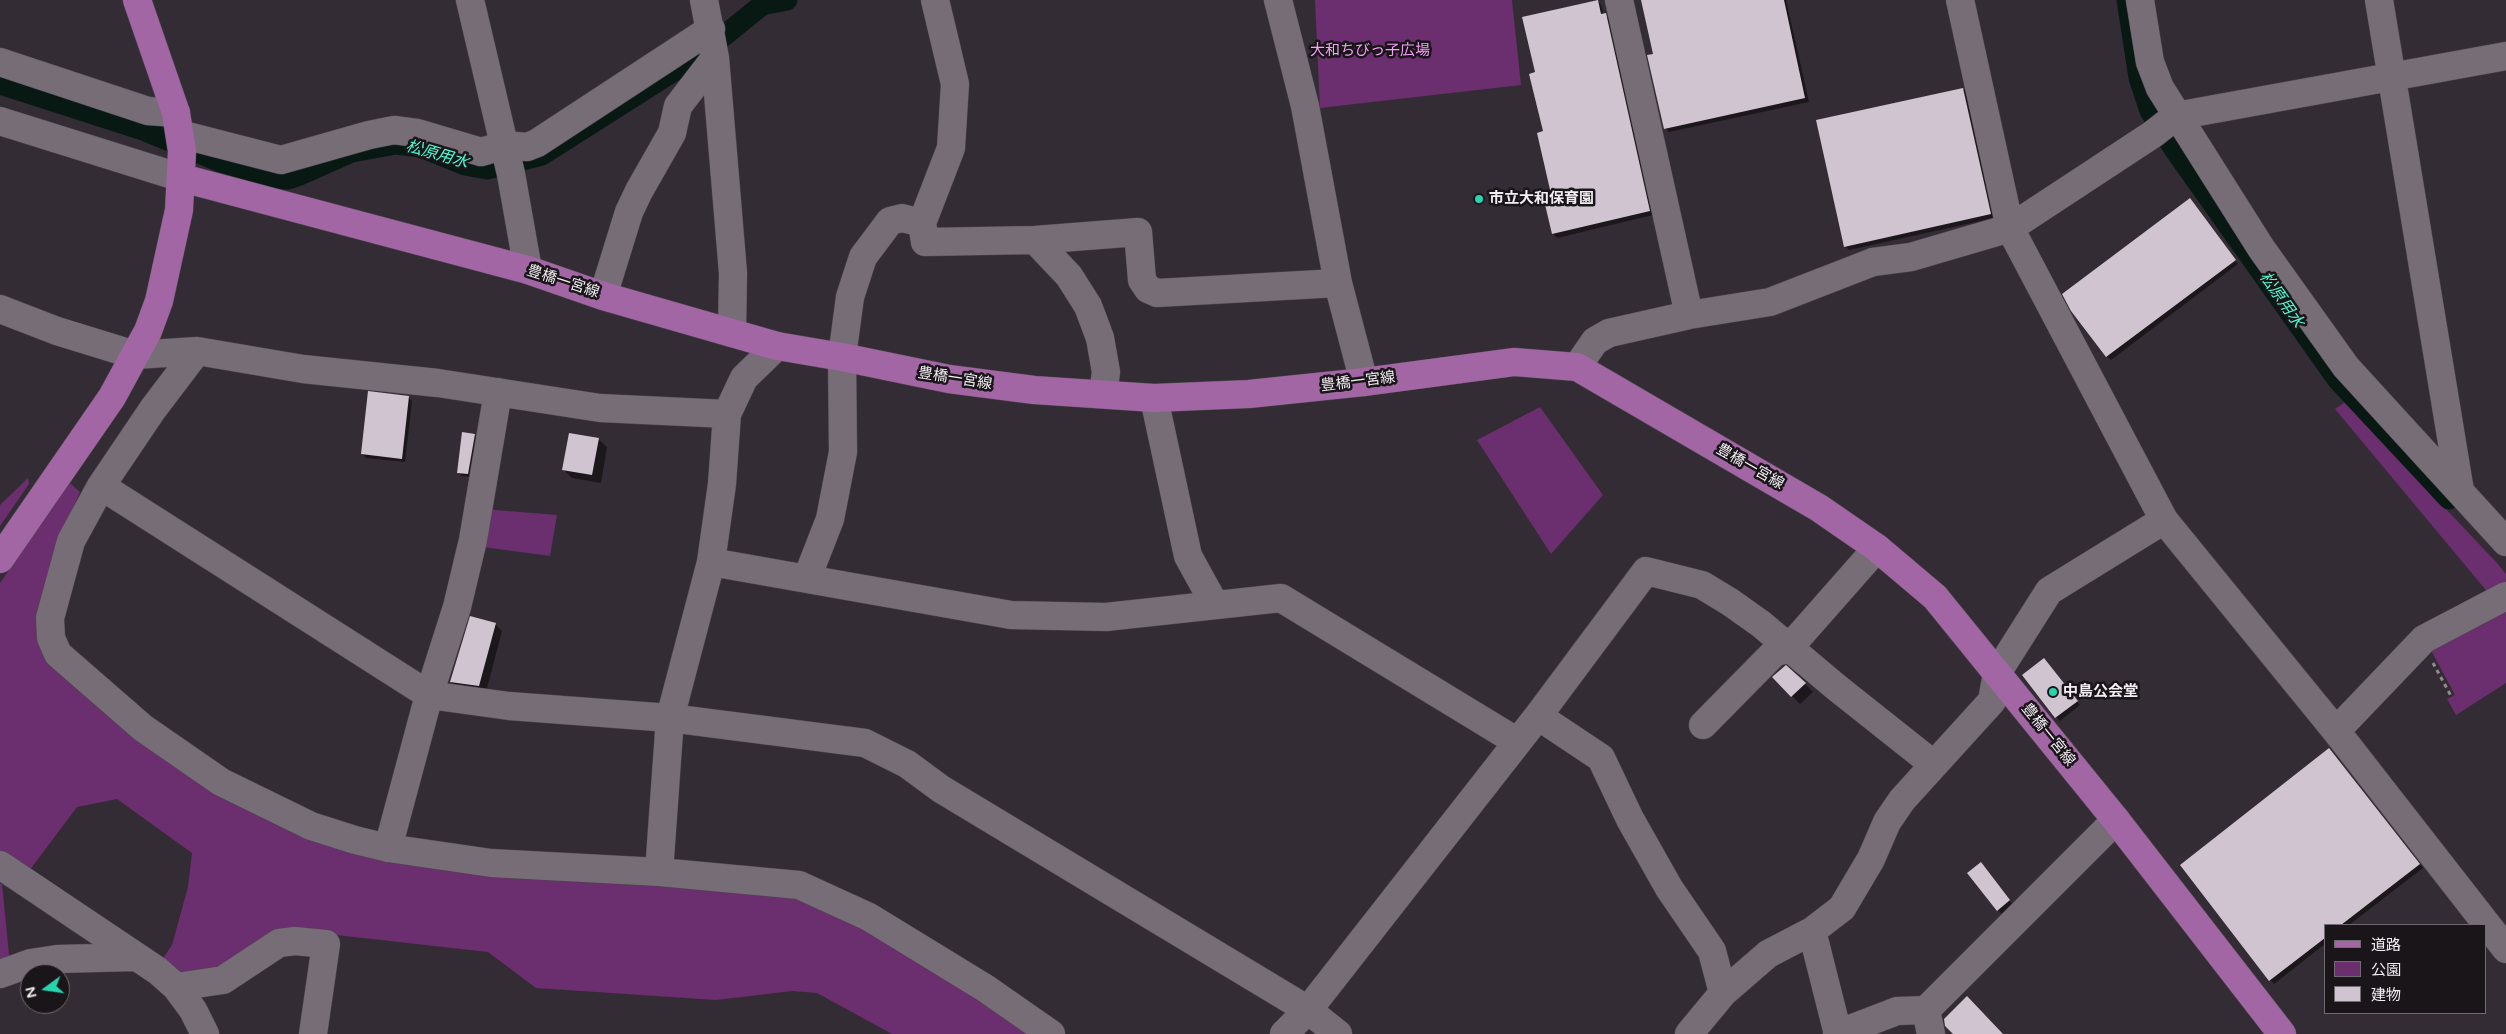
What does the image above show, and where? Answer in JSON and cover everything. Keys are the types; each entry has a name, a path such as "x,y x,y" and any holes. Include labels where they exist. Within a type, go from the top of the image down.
{"main road":[{"path":"0,559 112,397 135,355 159,301 179,210 182,178 179,133 136,0"},
{"name":"豊橋一宮線","path":"182,178 528,270 603,296 777,346 842,356 949,380 1034,390 1154,398 1249,394 1364,382 1514,362 1577,366 1819,508 1877,548 1935,597 2116,820 2282,1034"}],"street":[{"path":"470,0 508,158 528,270"},
{"path":"704,0 713,43 732,273 732,333"},
{"path":"935,0 955,84 951,148 922,223 925,242 1035,240 1138,232 1142,280 1148,289 1157,293 1338,283"},
{"path":"1278,0 1305,106 1338,283 1364,382"},
{"path":"1619,0 1689,315"},
{"path":"1960,0 2010,228 2164,520 2336,731 2506,949"},
{"path":"2140,0 2150,62 2160,88 2261,248 2346,367 2506,542"},
{"path":"2379,0 2460,491"},
{"path":"0,62 148,111 179,133 281,160 369,135 394,130 416,133 508,158 713,43"},
{"path":"603,296 629,212 672,133 678,106 713,43"},
{"path":"1577,366 1595,341 1609,333 1689,315 1770,302 1873,262 1911,257 2010,228 2153,134 2176,116 2506,56"},
{"path":"0,122 182,178"},
{"path":"807,578 830,519 843,452 842,356 850,297 864,258 890,221 902,218 922,223"},
{"path":"1035,240 1070,276 1088,306 1100,338 1106,372 1103,394"},
{"path":"0,309 57,331 135,355 197,351 303,369 438,383 600,408 727,414"},
{"path":"659,872 670,718 712,562 722,484 727,414 744,378 777,346"},
{"path":"197,351 153,409 101,486 71,541 50,618 51,638 58,654 143,728 221,782 311,826 388,848 491,863 659,872 799,885 869,917 985,988 1051,1034"},
{"path":"388,848 429,695 457,607 473,540 498,392"},
{"path":"1154,398 1188,556 1215,605"},
{"path":"101,486 429,695 509,706 670,718 865,743 907,764 941,789 1308,1010 1338,1034"},
{"path":"1689,1034 1723,994 1768,954 1812,931 1842,908 1864,872 1887,822 1902,800 1992,701 1997,673 2049,591 2164,520"},
{"path":"1703,725 1775,652 1788,649 1877,548"},
{"path":"712,562 1011,615 1106,618 1281,598 1516,741"},
{"path":"1284,1034 1308,1010 1516,741 1538,716 1646,571 1702,585 1762,624 1788,649 1933,764"},
{"path":"2336,731 2421,642 2506,596"},
{"path":"1538,716 1601,758 1630,819 1669,888 1712,951 1723,994"},
{"path":"1812,931 1838,1034 1897,1011 1928,1022 2116,820"},
{"path":"0,865 137,957 176,987 193,1010 205,1034"},
{"path":"176,987 222,980 279,943 295,941 326,944 313,1034"},
{"path":"0,974 31,963 56,959 137,957"}],"path":[{"path":"2421,642 2451,696"}],"green space":[{"name":"大和ちびっ子広場","path":"1315,0 1512,0 1521,85 1320,108"},
{"path":"2345,402 2496,562 2506,574 2506,587 2490,595 2335,409"},
{"path":"1540,407 1603,495 1551,554 1477,440"},
{"path":"28,478 29,484 0,526 0,505"},
{"path":"70,483 80,492 60,540 39,637 310,834 789,890 864,922 1038,1034 892,1034 817,993 792,991 716,1000 536,988 488,952 327,934 217,972 177,977 160,963 172,945 188,887 192,853 117,799 77,807 29,871 0,853 0,583"},
{"path":"483,509 557,515 550,556 476,546"},
{"path":"2506,603 2506,683 2456,715 2447,699 2455,695 2427,643"},
{"path":"0,884 2,884 10,964 0,967"}],"building":[{"path":"1598,0 1601,14 1606,13 1650,211 1552,234 1543,196 1551,194 1537,133 1543,131 1529,74 1535,72 1522,17"},
{"path":"1641,0 1784,0 1805,98 1664,129 1647,55 1653,54"},
{"path":"1963,88 1991,214 1844,247 1816,120"},
{"path":"2190,198 2236,260 2106,357 2071,311 2062,294"},
{"path":"368,391 409,396 402,459 361,454"},
{"path":"462,432 475,434 468,474 457,473"},
{"path":"569,433 599,438 592,475 562,470"},
{"path":"470,616 496,623 479,686 450,682"},
{"name":"中島公会堂","path":"2044,658 2078,701 2055,718 2022,675"},
{"path":"1786,665 1806,683 1791,697 1772,677"},
{"path":"2329,748 2420,864 2342,924 2324,924 2324,939 2269,981 2180,865"},
{"path":"1981,862 2010,900 1997,911 1967,873"},
{"path":"1967,996 2003,1034 1953,1034 1945,1026 1944,1019"}],"waterway":[{"name":"松原用水","path":"0,84 143,130 221,162 278,179 288,179 300,175 352,152 396,144 421,147 465,165 487,169 542,155 704,52 762,5 787,0"},
{"name":"松原用水","path":"2127,0 2139,78 2150,111 2174,149 2337,379 2449,499"}],"place":[{"name":"市立大和保育園","path":"1479,199"},
{"name":"中島公会堂","path":"2053,692"}]}
